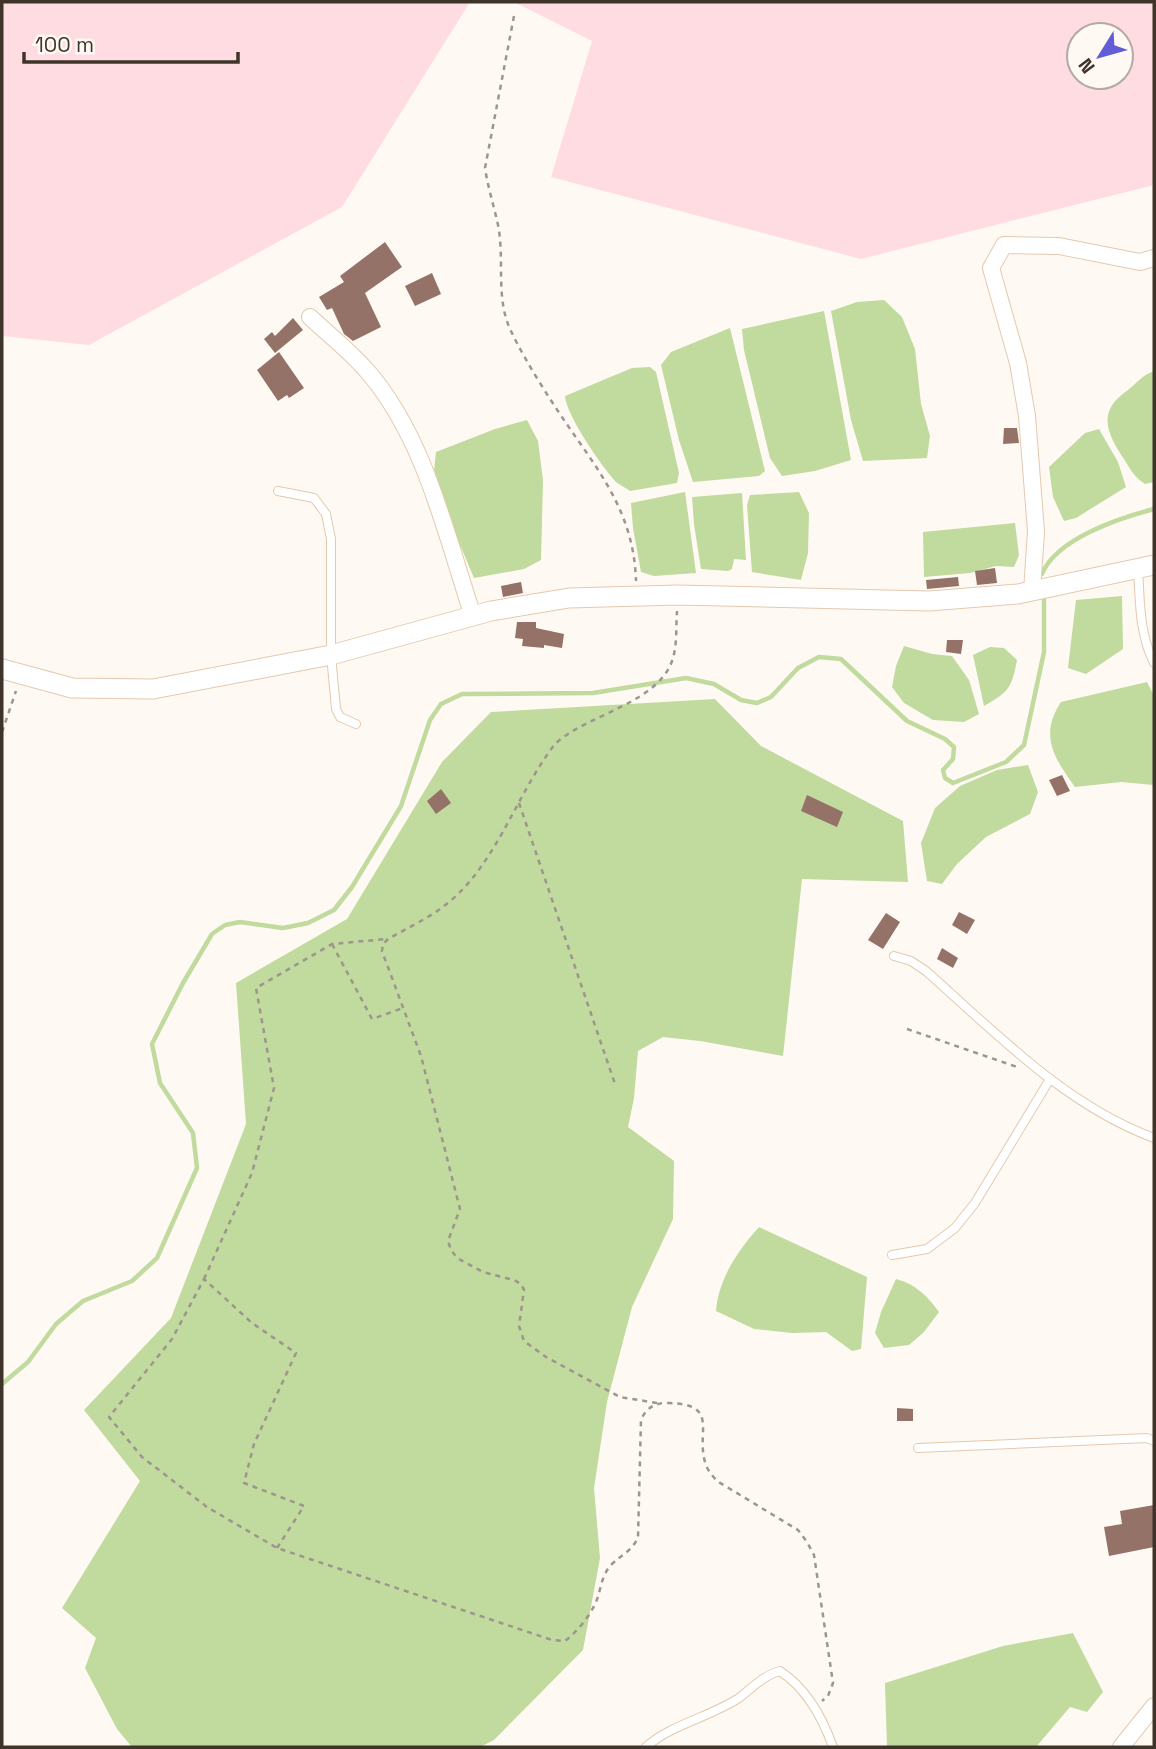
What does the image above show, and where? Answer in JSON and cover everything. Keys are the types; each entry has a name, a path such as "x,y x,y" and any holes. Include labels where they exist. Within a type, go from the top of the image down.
{"street":[{"path":"1032,591 1036,531 1027,416 1018,363 991,268 1004,245 1059,246 1140,262 1154,258"},
{"path":"310,317 369,373 393,408 424,470 473,616"},
{"path":"2,669 72,688 153,689 331,655 473,616 569,598 635,594 892,601 993,596 1032,591 1146,566"},
{"path":"1121,1747 1154,1706"}],"lane":[{"path":"278,491 314,498 326,514 331,539 331,655 336,709 340,718 356,724"},
{"path":"1146,566 1141,625 1154,663"},
{"path":"894,956 911,961 926,971 1050,1079 1128,1128 1154,1138"},
{"path":"892,1255 928,1249 955,1228 975,1203 1050,1079"},
{"path":"918,1448 1147,1438 1154,1441"},
{"path":"646,1747 668,1732 711,1714 771,1673 780,1671 790,1677 826,1725 833,1747"}],"path":[{"path":"514,16 485,169 488,193 499,226 503,304 510,330 618,501 632,554 636,577 635,594"},
{"path":"656,1403 647,1409 641,1419 638,1538 632,1550 611,1565 603,1578 592,1609 576,1633 565,1641 552,1640 277,1548 207,1507 142,1457 109,1417 172,1339 204,1279 252,1173 274,1088 256,988 332,944 388,939 434,914 455,897 494,847 547,755 567,733 653,688 666,674 674,655 678,595"},
{"path":"2,732 22,674"},
{"path":"519,803 615,1084"},
{"path":"388,939 382,951 421,1056 460,1209 448,1241 451,1250 457,1258 483,1272 521,1284 524,1290 520,1334 524,1341 535,1349 620,1397 656,1403 686,1403 699,1412 704,1423 704,1459 717,1481 798,1530 814,1555 833,1683 828,1696 814,1708"},
{"path":"332,944 372,1019 403,1008"},
{"path":"907,1029 1024,1070"},
{"path":"204,1279 252,1323 296,1353 254,1444 244,1483 304,1506 277,1548"}],"shaded area":[{"path":"2,2 470,2 342,207 89,345 2,336"},
{"path":"514,2 1154,2 1154,185 861,259 551,177 592,41"},
{"path":"884,300 902,317 915,349 921,404 930,436 927,458 863,461 851,420 831,311 857,302"},
{"path":"824,311 851,460 815,471 782,476 770,458 744,350 742,329"},
{"path":"730,328 765,471 759,476 693,482 679,440 661,365 671,352"},
{"path":"650,367 656,372 679,473 677,483 630,491 616,482 594,453 571,415 565,396 632,368"},
{"path":"1154,371 1154,482 1145,484 1133,473 1113,440 1109,431 1108,414 1118,398"},
{"path":"527,420 538,441 543,480 541,560 524,569 474,578 433,481 436,452 495,429"},
{"path":"1099,429 1118,462 1126,487 1076,518 1064,521 1053,497 1049,467 1085,433"},
{"path":"685,492 696,573 654,576 641,572 631,503"},
{"path":"799,492 809,513 808,553 801,580 752,572 747,505 750,495"},
{"path":"742,493 746,560 734,559 732,569 728,571 701,569 692,497"},
{"path":"1015,523 1019,555 1014,567 996,566 970,573 924,577 923,532"},
{"path":"1122,596 1123,649 1086,674 1068,668 1076,600"},
{"path":"904,646 932,654 952,656 969,680 979,714 964,722 933,720 904,703 892,687"},
{"path":"990,647 1004,648 1017,660 1008,688 984,706 973,655"},
{"path":"1147,682 1154,696 1154,785 1121,782 1075,787 1056,756 1050,736 1054,714 1061,702"},
{"path":"715,699 761,746 903,821 908,882 802,879 783,1056 663,1037 638,1051 634,1098 628,1127 674,1161 673,1219 632,1307 607,1402 594,1488 600,1558 583,1650 494,1740 480,1747 132,1747 117,1729 85,1668 96,1638 62,1608 140,1481 84,1410 171,1318 246,1124 236,983 347,919 442,762 491,712"},
{"path":"1028,765 1038,792 1030,814 986,837 957,864 942,884 927,881 921,843 935,808 960,786 997,770"},
{"path":"759,1227 867,1277 861,1349 852,1351 826,1332 792,1333 754,1329 716,1311 730,1266"},
{"path":"896,1279 920,1291 939,1312 924,1332 909,1345 884,1348 875,1333"},
{"path":"1073,1633 1103,1692 1087,1712 1070,1707 1036,1747 887,1747 885,1683 1003,1646"}],"building":[{"path":"385,242 402,267 365,293 381,327 353,341 344,334 332,308 327,310 319,297 344,282 340,276"},
{"path":"432,273 441,294 415,306 405,286"},
{"path":"293,318 303,330 275,353 264,339 272,332 275,336"},
{"path":"279,352 304,388 289,398 287,395 278,401 257,370"},
{"path":"1004,428 1017,428 1019,443 1003,444"},
{"path":"995,568 997,583 977,585 975,571"},
{"path":"958,577 959,586 927,589 926,580"},
{"path":"521,582 523,593 503,597 501,586"},
{"path":"517,622 536,622 536,628 564,634 562,648 522,646 523,639 515,638"},
{"path":"947,640 963,640 961,654 946,652"},
{"path":"1062,775 1070,791 1057,796 1049,780"},
{"path":"441,789 451,803 436,814 427,801"},
{"path":"807,795 843,812 837,827 801,811"},
{"path":"959,912 975,920 967,934 952,925"},
{"path":"886,913 900,922 883,949 868,940"},
{"path":"942,948 958,958 953,968 937,959"},
{"path":"897,1408 913,1409 913,1421 897,1421"},
{"path":"1154,1505 1154,1547 1109,1556 1104,1527 1122,1524 1120,1511"}],"waterway":[{"path":"1042,574 1060,550 1074,540 1107,524 1154,509"},
{"path":"2,1384 28,1362 56,1324 83,1301 132,1281 157,1258 197,1168 193,1133 160,1083 152,1044 212,934 225,925 240,922 283,928 308,923 334,910 352,887 401,806 430,720 441,704 462,694 593,693 686,678 714,684 741,700 757,703 771,697 798,668 819,657 841,659 907,721 945,739 954,747 953,759 943,770 945,778 953,783 1006,762 1024,745 1044,652 1044,600"}]}
